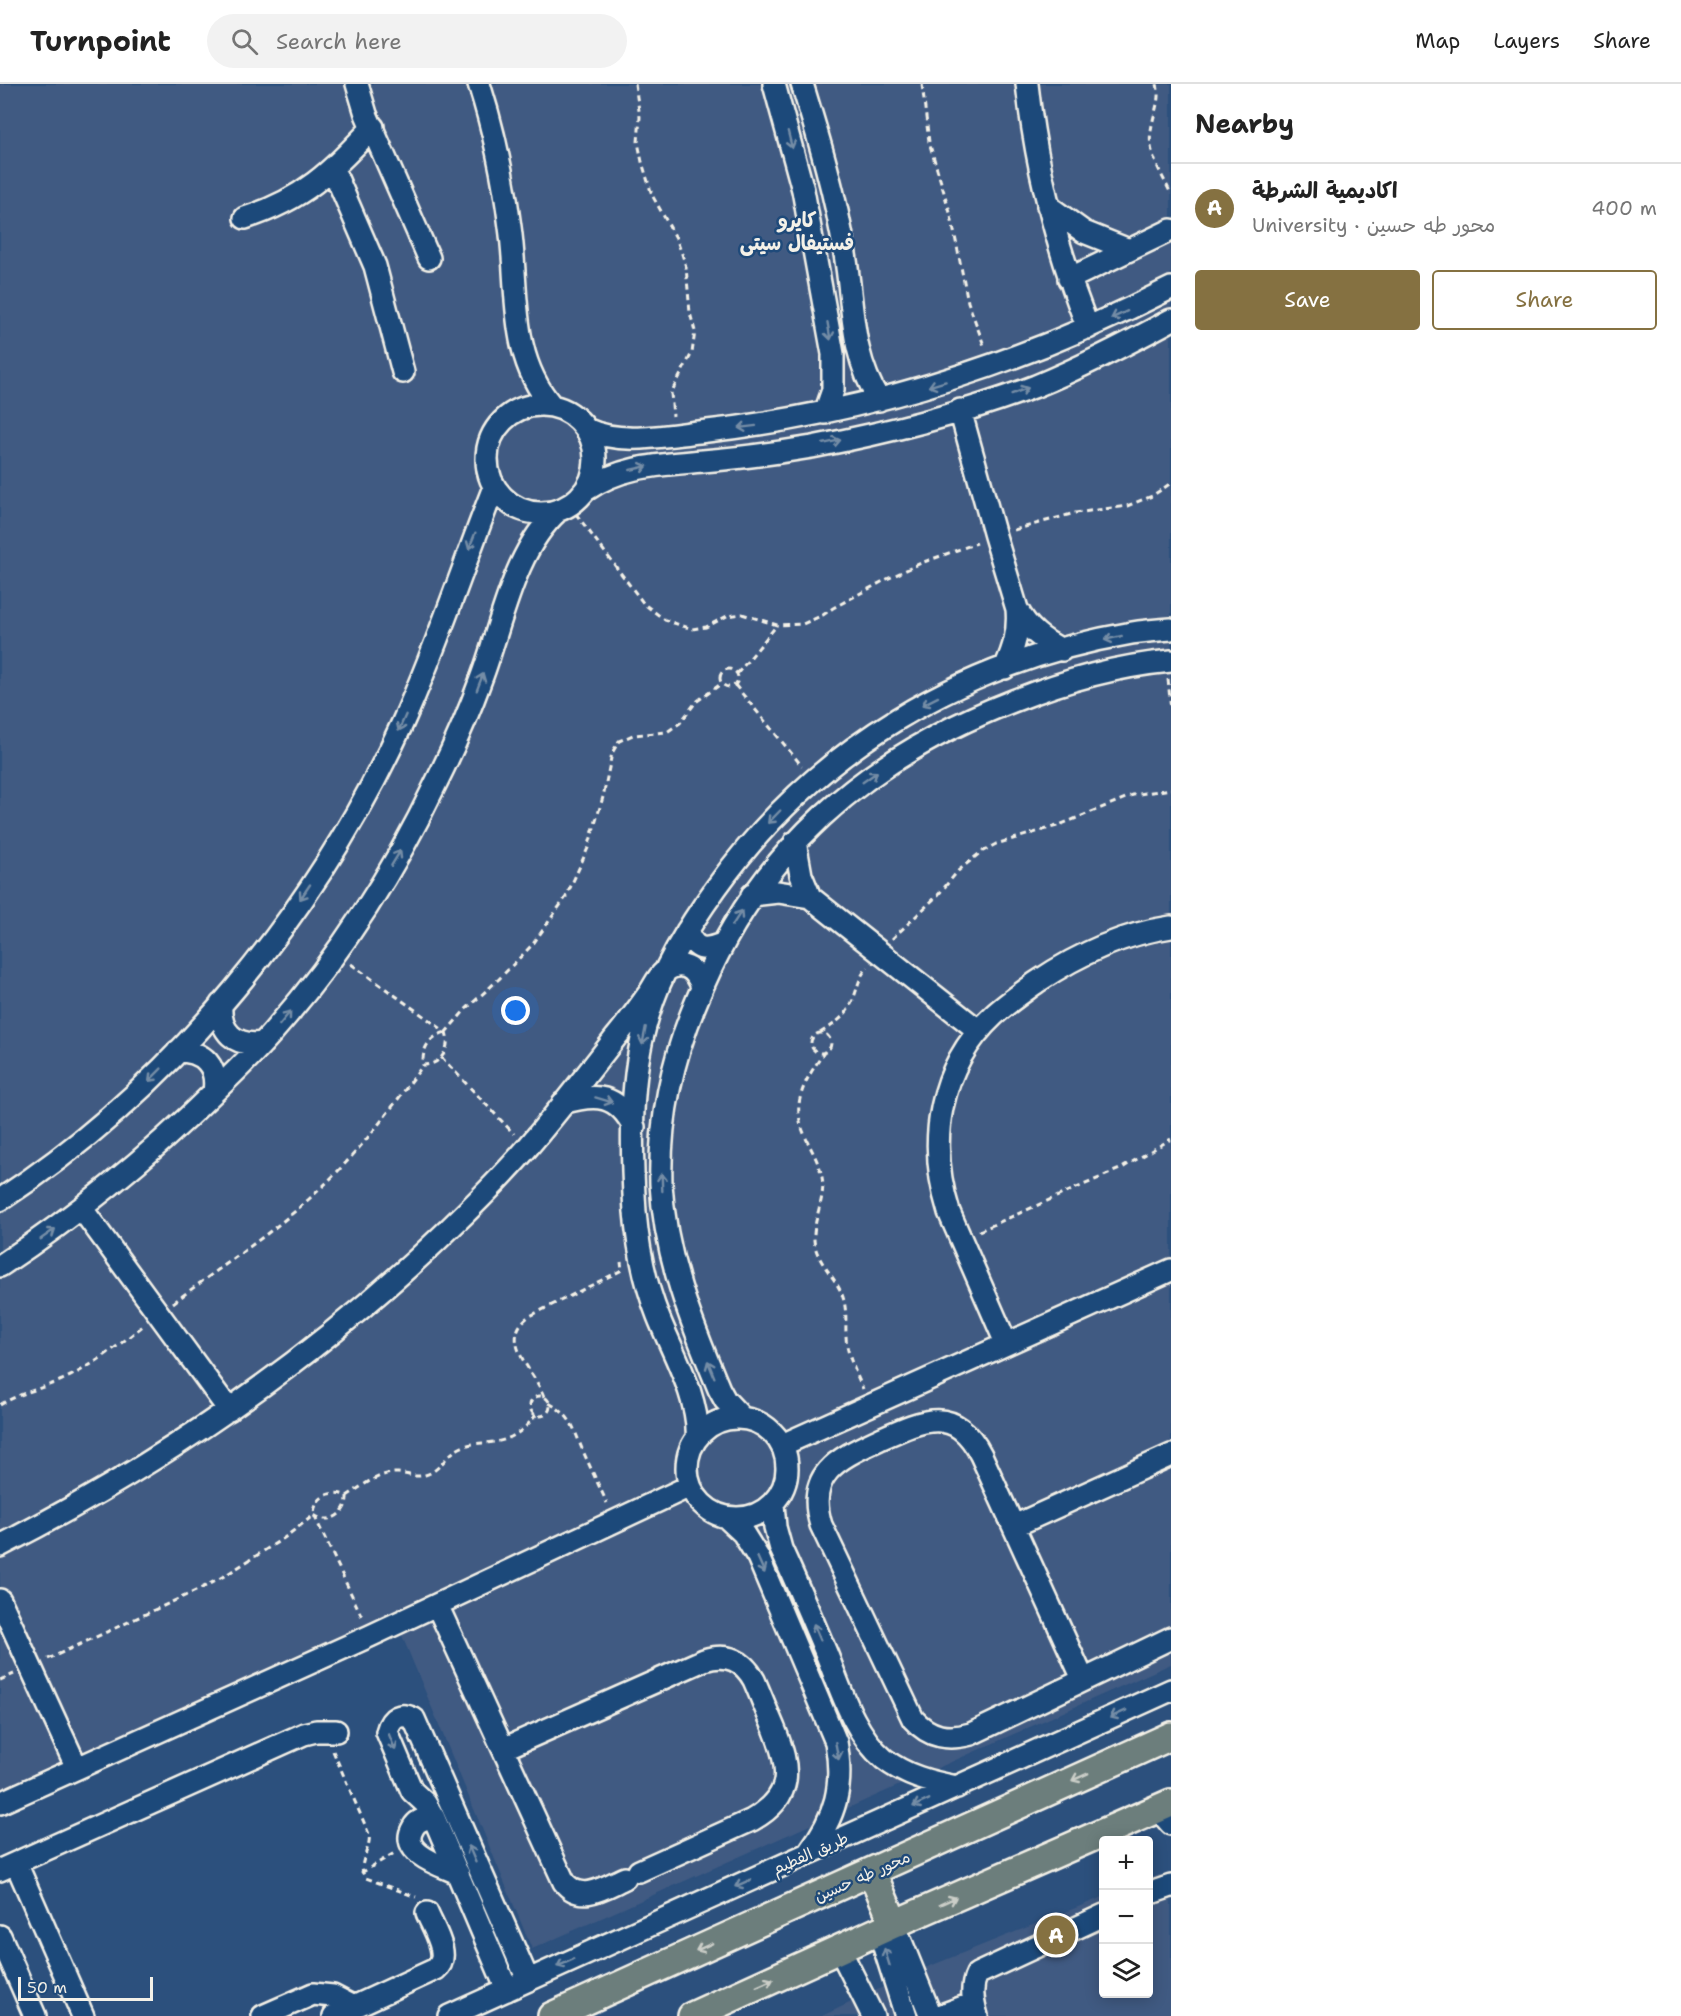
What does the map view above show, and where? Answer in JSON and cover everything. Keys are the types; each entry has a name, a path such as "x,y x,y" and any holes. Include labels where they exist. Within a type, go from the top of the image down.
{"main road":[{"name":"محور طه حسين","path":"552,2016 1171,1736"},
{"path":"692,2016 887,1928 1167,1812"},
{"path":"872,1872 887,1928"}],"street":[{"path":"357,84 361,100 429,258"},
{"path":"478,84 497,149 505,189 514,262 517,322 522,349 536,383 552,406"},
{"path":"774,84 803,190 833,354 833,390 825,413"},
{"path":"802,84 828,177 845,253 857,349 866,376 879,400"},
{"path":"1027,84 1036,152 1048,206 1069,279 1088,328"},
{"path":"245,218 292,199 318,183 373,127"},
{"path":"333,169 375,266 403,372"},
{"path":"1048,206 1084,232 1129,250"},
{"path":"1069,279 1171,230"},
{"path":"586,429 597,434 628,438 675,435 752,426 825,413 879,400 993,366 1088,328 1171,288"},
{"path":"0,1266 82,1209 169,1135 263,1043 306,992 377,890 434,787 481,679 521,564 549,519 600,480 616,474 642,467 755,456 811,447 960,410 1046,381 1111,352 1171,320"},
{"path":"565,508 541,514 522,510 506,501 494,487 488,471 487,453 492,435 503,421 517,411 534,406 552,406 577,418 592,441 595,460 592,479 586,490"},
{"path":"960,410 994,536 1017,609 1015,643 1005,668"},
{"path":"0,1200 117,1111 178,1051 221,1004 278,932 331,855 378,772 422,675 494,487"},
{"path":"1017,609 1026,624 1039,637 1062,650"},
{"path":"0,1546 141,1467 229,1410 289,1367 371,1300 456,1222 527,1148 626,1024 663,973 712,893 746,847 767,823 813,779 839,758 895,720 963,685 1005,668 1062,650 1132,633 1171,629"},
{"path":"742,1418 725,1400 719,1389 676,1279 664,1214 661,1153 667,1094 682,1036 722,944 752,895 795,842 861,782 915,747 994,708 1056,685 1116,670 1168,661"},
{"path":"795,842 801,875 810,897"},
{"path":"752,895 778,892 810,897 979,1031"},
{"path":"1006,1344 942,1191 937,1148 938,1125 948,1084 979,1031 1008,1003 1078,958 1137,934 1171,927"},
{"path":"687,932 692,943 699,948 708,949 722,944"},
{"path":"663,973 685,966 693,969 702,987"},
{"path":"663,973 647,1017 633,1100 636,1216 641,1256 657,1313 696,1413 697,1438"},
{"path":"221,1004 220,1016 230,1036 251,1045 263,1043"},
{"path":"178,1051 199,1054 208,1061 216,1082 214,1092"},
{"path":"563,1103 590,1096 604,1098 617,1104 627,1114 634,1127"},
{"path":"82,1209 229,1410"},
{"path":"782,1445 1171,1270"},
{"path":"742,1418 765,1426 775,1434 787,1457 788,1470 781,1494 773,1504 752,1516 740,1519 715,1514 696,1498 690,1486 687,1466 692,1447 706,1429 717,1422 742,1418"},
{"path":"1083,1679 974,1440 962,1429 947,1422 932,1420 915,1423 844,1456 833,1464 819,1486 816,1499 821,1525 906,1707 920,1727 941,1737 954,1738 971,1734 1171,1638"},
{"path":"1014,1526 1171,1455"},
{"path":"0,1803 370,1636 690,1486"},
{"path":"773,1504 774,1527 782,1549 862,1733 877,1752 895,1767 924,1780 957,1787"},
{"path":"728,1518 743,1533 758,1557 836,1742 839,1761 837,1800 826,1827 808,1853"},
{"path":"0,1600 77,1768"},
{"path":"437,1605 503,1749 564,1882 568,1887 580,1893 587,1893 632,1875 766,1812 778,1800 785,1785 787,1769 783,1753 748,1670 739,1662 728,1657 716,1656 503,1749"},
{"name":"طريق الفطيم","path":"449,2016 1171,1690"},
{"path":"83,2016 8,1867 304,1734 330,1731"},
{"path":"445,1827 418,1821 410,1836 411,1844 422,1856 458,1873"},
{"path":"445,1827 458,1873 480,1900 507,1990"},
{"path":"445,1827 480,1900 528,1980"},
{"path":"1153,1893 1171,1886"},
{"path":"334,2016 440,1966 443,1955 422,1905"},
{"path":"939,2016 975,2009 972,1983 977,1974 985,1969 1099,1917"},
{"path":"887,1928 906,2016"},
{"path":"887,1928 931,2016"},
{"path":"0,1936 35,2016"},
{"path":"840,1950 873,2016"},
{"path":"263,2016 313,1994 333,1996 354,2007"}],"path":[{"path":"635,84 640,117 638,142 642,162 652,195 676,238 686,267 690,313 695,331 692,353 672,393 675,435"},
{"path":"922,84 929,142 951,216 968,302 993,366"},
{"path":"1157,84 1158,107 1150,132 1150,143 1155,160 1171,194"},
{"path":"565,508 644,604 664,620 684,628 699,629 727,616 742,614 777,625 793,626 812,621 887,579 921,563 994,536 1075,513 1127,506 1152,496 1171,483"},
{"path":"735,686 737,674 777,625"},
{"path":"1168,661 1171,710"},
{"path":"735,686 728,688 721,684 719,677 723,671 731,669 737,674"},
{"path":"0,1405 22,1394 59,1382 115,1349 291,1214 321,1188 374,1131 423,1065 423,1055 427,1044 435,1036 446,1032 466,1009 517,962 533,945 566,897 591,840 612,753 619,741 633,735 668,732 680,723 696,702 721,684"},
{"path":"735,686 813,779"},
{"path":"825,1051 817,1052 812,1046 813,1037 834,1024 847,1011 863,973 897,932 925,909 968,861 996,844 1057,826 1126,797 1152,790 1171,789"},
{"path":"335,952 446,1032 447,1045 441,1057 433,1063 423,1065"},
{"path":"820,1033 828,1036 829,1048 807,1077 799,1104 804,1136 820,1168 823,1180 823,1193 814,1229 814,1241 822,1263 842,1294 847,1319 847,1347 869,1405"},
{"path":"441,1057 527,1148"},
{"path":"961,1239 1122,1168 1171,1140"},
{"path":"615,1522 576,1430 560,1409 544,1397 537,1381 524,1364 516,1338 518,1327 528,1317 622,1270 621,1260"},
{"path":"544,1397 536,1397 530,1402 530,1410 542,1416 547,1413 549,1403"},
{"path":"370,1636 314,1515 318,1501 332,1493 347,1496 367,1483 389,1474 397,1473 413,1477 428,1474 460,1448 474,1443 504,1440 513,1436 536,1415"},
{"path":"314,1515 320,1519 327,1519 338,1515 348,1504 347,1496"},
{"path":"0,1680 200,1589 252,1560 314,1515"},
{"path":"330,1731 369,1834 370,1841 361,1866 361,1873 366,1878 422,1905"},
{"path":"361,1873 411,1844"}],"shaded area":[{"name":"كايرو فستيفال سيتى","path":"0,84 1171,84 1171,1664 532,1949 398,1626 0,1802"},
{"path":"1159,1875 1171,1876 1171,2016 822,2016 915,1972 1099,1899 1099,1998 1153,1998 1153,1877"}],"place":[{"name":"اكاديمية الشرطة","path":"1056,1935"}],"district":[{"name":"كايرو فستيفال سيتى","path":"797,232"}]}
